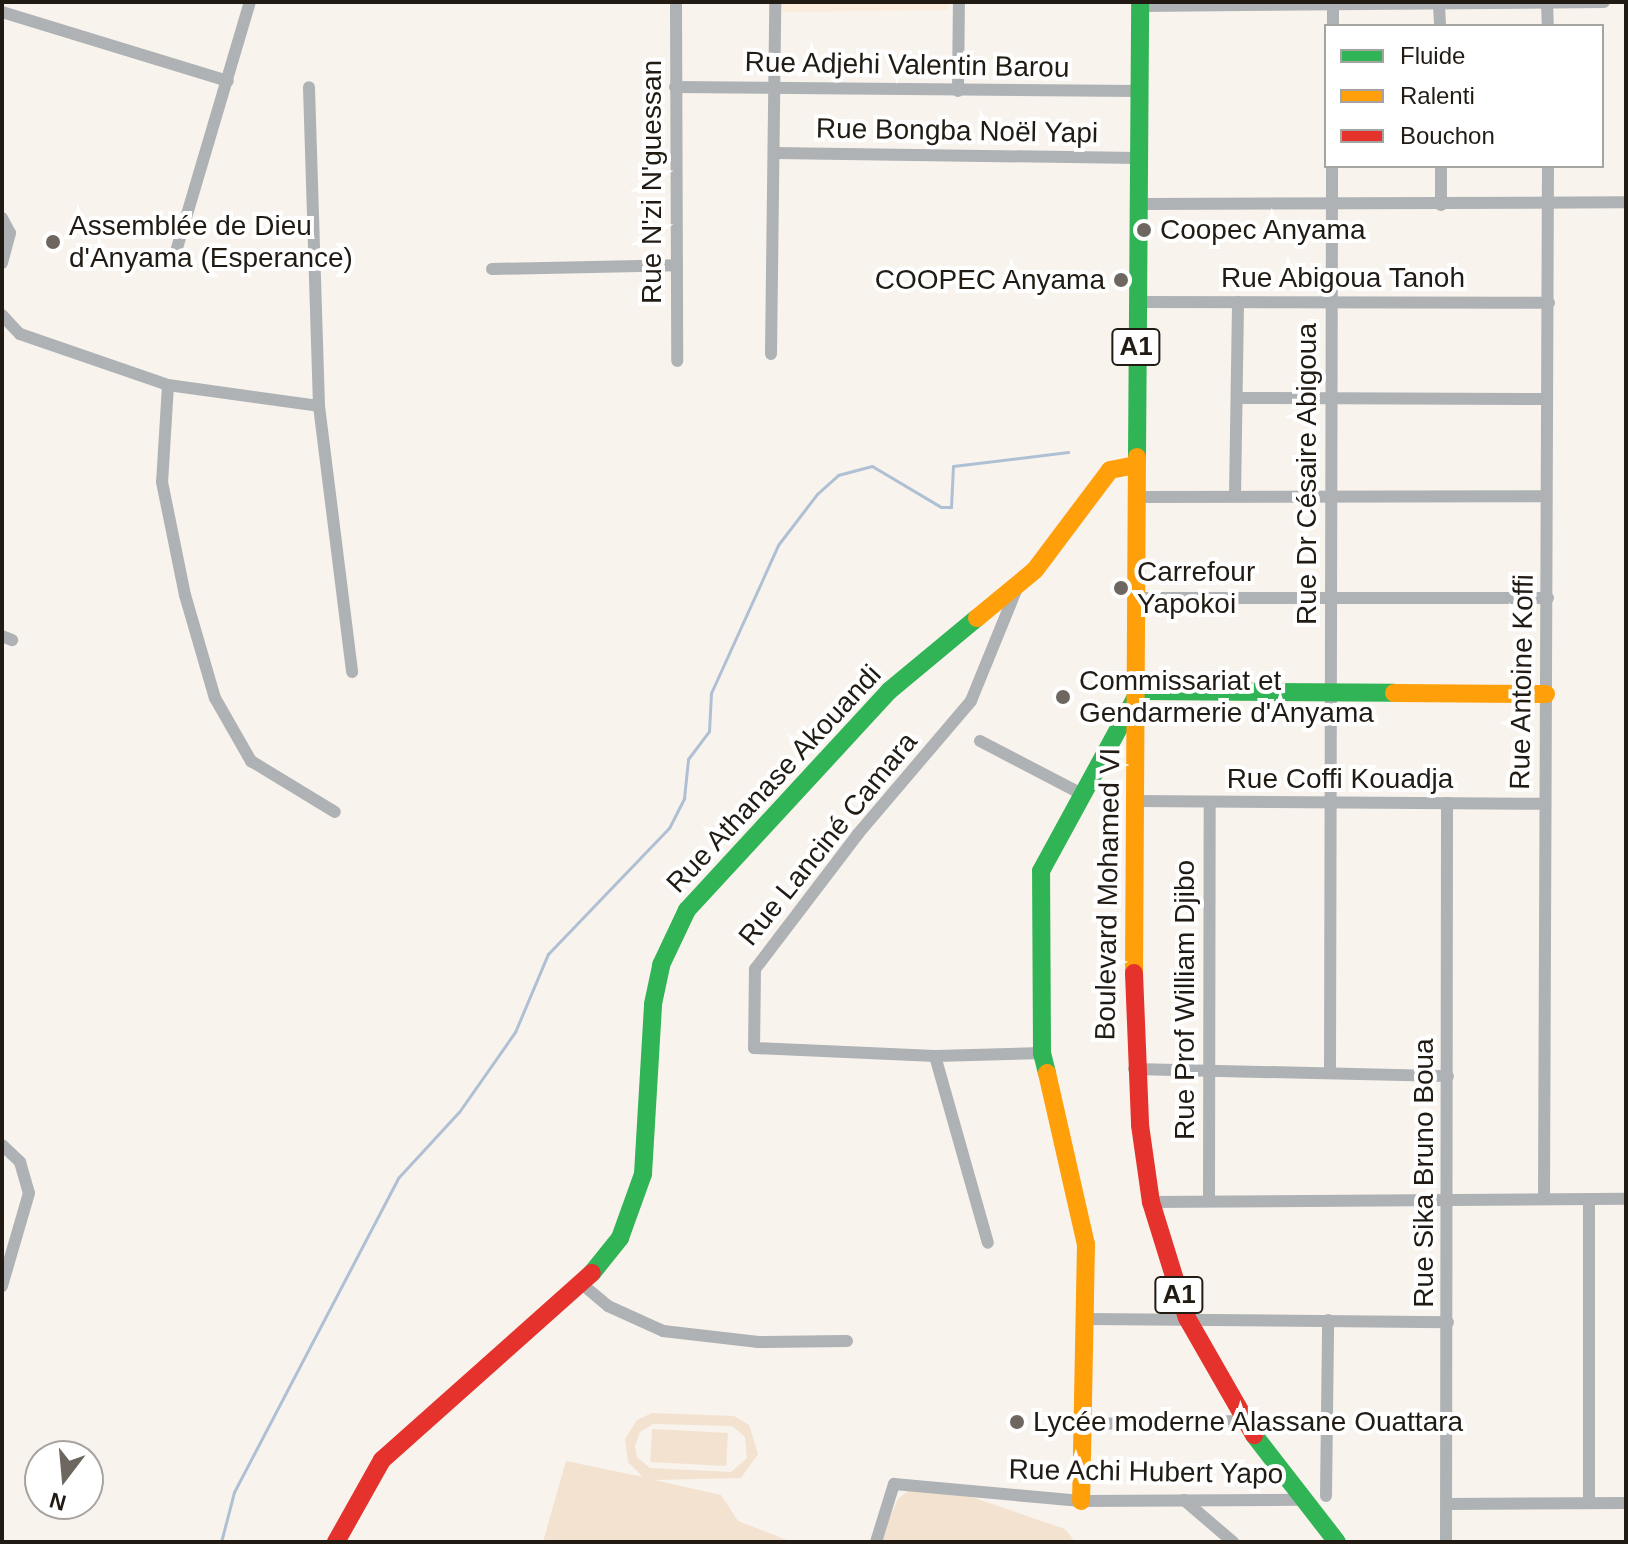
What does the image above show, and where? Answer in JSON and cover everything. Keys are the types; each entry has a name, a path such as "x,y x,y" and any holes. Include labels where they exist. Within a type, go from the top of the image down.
{"street":[{"path":"172,265 250,2"},
{"name":"Rue N'zi N'guessan","path":"676,2 677,361"},
{"path":"771,354 775,2"},
{"path":"958,91 959,2"},
{"path":"1333,2 1333,24"},
{"path":"1140,4 1604,2"},
{"path":"1547,3 1548,24"},
{"name":"Boulevard Mohamed VI","path":"1140,4 1135,465 1138,497 1139,691 1135,801 1134,1069 1151,1202 1187,1318 1243,1421 1301,1500 1337,1542"},
{"path":"1439,5 1440,24"},
{"path":"2,12 228,81"},
{"path":"309,87 319,406 352,672"},
{"name":"Rue Adjehi Valentin Barou","path":"675,87 1139,91"},
{"name":"Rue Bongba Noël Yapi","path":"775,153 1139,158"},
{"name":"Rue Dr Césaire Abigoua","path":"1330,1070 1332,168"},
{"path":"1441,168 1441,205"},
{"name":"Rue Antoine Koffi","path":"1544,1199 1548,168"},
{"path":"1140,204 1332,206 1626,202"},
{"path":"2,218 10,233 2,263"},
{"path":"492,269 676,265"},
{"name":"Rue Abigoua Tanoh","path":"1136,302 1549,303"},
{"path":"1235,496 1238,302"},
{"path":"2,315 20,334 168,385 319,406"},
{"path":"168,385 162,482 185,595 215,698 251,761 335,812"},
{"path":"1238,398 1547,399"},
{"name":"Rue Athanase Akouandi","path":"336,1542 382,1460 444,1401 583,1285 620,1238 634,1207 648,1134 653,1004 665,954 687,910 889,691 1017,586 1110,470 1135,465"},
{"path":"1138,497 1546,496"},
{"name":"Rue Lanciné Camara","path":"1017,586 971,701 858,834 755,969 754,1048 935,1056 1042,1053"},
{"path":"1138,598 1548,598"},
{"path":"1081,1501 1086,1424 1086,1244 1042,1053 1041,871 1139,691 1546,694"},
{"path":"980,741 1082,794"},
{"name":"Rue Coffi Kouadja","path":"1135,801 1544,804"},
{"name":"Rue Prof William Djibo","path":"1209,1198 1210,803"},
{"name":"Rue Sika Bruno Boua","path":"1446,1542 1447,803"},
{"path":"935,1056 988,1243"},
{"path":"1134,1069 1330,1070 1448,1076"},
{"path":"2,1145 20,1162 29,1193 2,1286"},
{"path":"1151,1202 1209,1198 1626,1199"},
{"path":"1589,1199 1589,1503"},
{"path":"583,1285 608,1306 663,1331 758,1342 847,1341"},
{"path":"1087,1319 1448,1322"},
{"path":"1326,1496 1328,1320"},
{"path":"1086,1424 1243,1421"},
{"name":"Rue Achi Hubert Yapo","path":"876,1542 894,1484 1081,1501 1301,1500"},
{"path":"1184,1500 1233,1542"},
{"path":"1446,1504 1626,1503"}],"shaded area":[{"path":"777,2 948,2 948,10 777,12"},
{"path":"652,1413 734,1416 749,1425 758,1454 741,1478 654,1480 721,1495 738,1521 792,1542 543,1542 566,1461 643,1477 628,1462 625,1439 637,1420","holes":["653,1424 732,1426 745,1437 747,1458 731,1472 650,1468 637,1457 635,1446 640,1432"]},
{"path":"652,1429 728,1433 726,1466 650,1462"},
{"path":"908,1491 960,1493 1065,1529 1075,1542 879,1542 898,1499"}],"waterway":[{"path":"221,1542 234,1492 398,1178 459,1112 515,1032 548,954 669,828 684,798 688,759 709,731 711,693 778,545 817,494 838,475 872,466 941,507 951,507 953,466 1068,452"}],"traffic: fast":[{"path":"1137,457 1140,2"},
{"path":"592,1273 620,1238 643,1174 653,1004 661,965 687,910 889,691 977,618"},
{"path":"1047,1073 1042,1053 1041,871 1139,691 1394,693"},
{"path":"1254,1435 1337,1542"}],"traffic: slow":[{"path":"1134,973 1137,457"},
{"path":"977,618 1035,570 1110,470 1135,465"},
{"path":"1394,693 1546,694"},
{"path":"1047,1073 1086,1244 1081,1501"}],"traffic: jam":[{"path":"1134,973 1140,1125 1151,1202 1187,1318 1254,1435"},
{"path":"336,1542 382,1460 592,1273"}],"place":[{"name":"Coopec Anyama","path":"1144,230"},
{"name":"Assemblée de Dieu d'Anyama (Esperance)","path":"53,242"},
{"name":"COOPEC Anyama","path":"1121,280"},
{"name":"Carrefour Yapokoi","path":"1121,588"},
{"name":"Commissariat et Gendarmerie d'Anyama","path":"1063,697"},
{"name":"Lycée moderne Alassane Ouattara","path":"1017,1422"}]}
